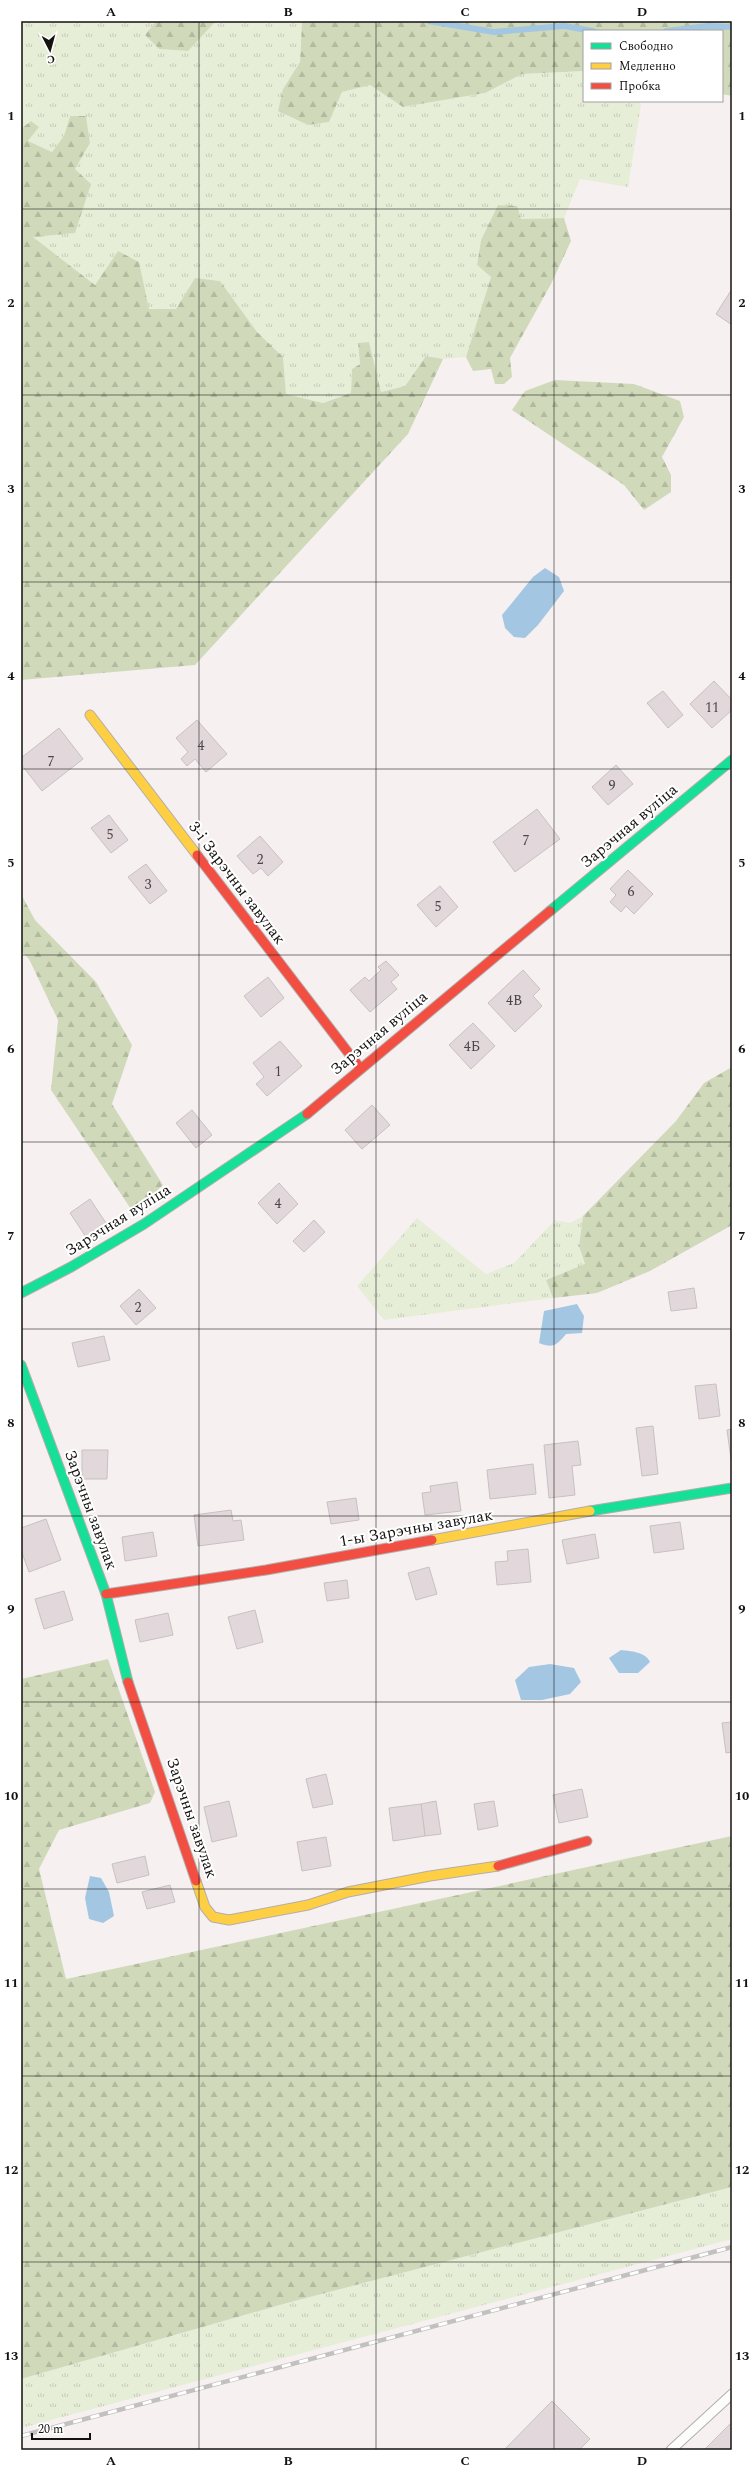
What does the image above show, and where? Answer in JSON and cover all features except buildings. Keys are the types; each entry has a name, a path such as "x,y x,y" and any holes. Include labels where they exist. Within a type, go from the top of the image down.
{"street":[{"name":"3-і Зарэчны завулак","path":"90,715 360,1068"},
{"name":"Зарэчная вуліца","path":"21,1293 70,1268 178,1202 302,1118 360,1068 732,760"},
{"name":"Зарэчны завулак","path":"21,1365 106,1594 125,1672 205,1907 213,1917 229,1920 308,1905 348,1892 430,1876 488,1869 587,1841"},
{"name":"1-ы Зарэчны завулак","path":"106,1594 266,1570 619,1506 732,1490"}],"lane":[{"path":"671,2450 732,2394"}],"green space":[{"path":"24,21 156,21 145,35 159,49 187,51 216,21 302,21 300,62 283,89 329,122 342,92 370,85 404,107 485,93 522,74 583,71 583,102 640,102 641,105 628,187 580,179 564,218 520,219 498,206 481,240 477,265 491,277 466,357 443,359 426,356 405,386 381,392 369,342 358,343 360,364 352,369 351,393 323,403 286,394 283,357 257,332 220,281 195,278 176,309 149,309 118,251 95,285 32,237 90,143 86,116 70,116 64,136 52,152 28,141 39,127 31,121 21,129 21,23"},
{"path":"156,21 216,21 188,51 159,49 145,35"},
{"path":"302,21 732,21 732,96 723,94 723,30 583,30 583,71 522,74 485,93 403,107 370,85 342,92 329,122 308,125 278,111 283,89 300,62"},
{"path":"70,116 86,116 90,143 75,169 91,184 75,233 33,237 95,285 118,251 139,262 149,309 176,309 195,278 220,281 257,332 283,357 286,394 323,403 351,393 352,369 360,364 358,343 369,342 381,392 405,386 426,356 443,359 408,434 195,665 21,680 21,129 31,121 39,127 28,141 52,152 64,136"},
{"path":"498,205 517,206 521,219 564,218 571,241 551,284 510,358 512,377 504,384 495,384 491,369 473,371 466,357 491,277 477,265 481,240"},
{"path":"555,380 634,384 680,401 684,417 662,457 671,475 671,492 644,510 624,485 512,410 525,391"},
{"path":"21,894 35,920 96,982 132,1045 112,1104 163,1185 133,1212 51,1090 58,1020 29,959 21,951"},
{"path":"732,1067 732,1225 650,1271 597,1293 553,1298 546,1280 585,1264 579,1246 583,1216 676,1121 704,1083"},
{"path":"583,1216 579,1246 585,1264 546,1280 553,1298 384,1320 357,1286 417,1218 486,1274 514,1263 555,1220 570,1223"},
{"path":"108,1659 155,1792 150,1803 59,1830 39,1869 66,1979 732,1836 732,2187 287,2303 21,2379 21,1679"},
{"path":"732,2187 732,2239 21,2428 21,2379 287,2303"}],"water":[{"path":"545,568 559,577 564,591 538,625 525,638 514,637 505,628 502,615 533,577"},
{"path":"577,1304 584,1316 582,1333 566,1334 560,1341 551,1346 539,1343 544,1311"},
{"path":"621,1650 641,1654 650,1662 638,1673 619,1673 609,1658"},
{"path":"550,1664 574,1668 581,1682 570,1694 542,1700 521,1700 515,1680 529,1667"},
{"path":"90,1876 101,1878 109,1892 114,1916 103,1923 89,1919 85,1898"}],"waterway":[{"path":"429,21 494,32 564,26 587,30"},
{"path":"674,30 708,26 732,27"}],"railway":[{"path":"21,2436 732,2247"}],"traffic: fast":[{"path":"550,911 732,760"},
{"path":"21,1293 71,1267 144,1224 307,1114"},
{"path":"21,1365 106,1594 128,1682"},
{"path":"590,1511 732,1488"}],"traffic: slow":[{"path":"90,715 197,855"},
{"path":"432,1540 590,1511"},
{"path":"196,1881 205,1907 213,1917 229,1920 308,1905 348,1892 430,1876 498,1866"}],"traffic: jam":[{"path":"197,855 360,1068"},
{"path":"307,1114 550,911"},
{"path":"106,1594 266,1570 432,1540"},
{"path":"128,1682 196,1881"},
{"path":"498,1866 587,1841"}]}
